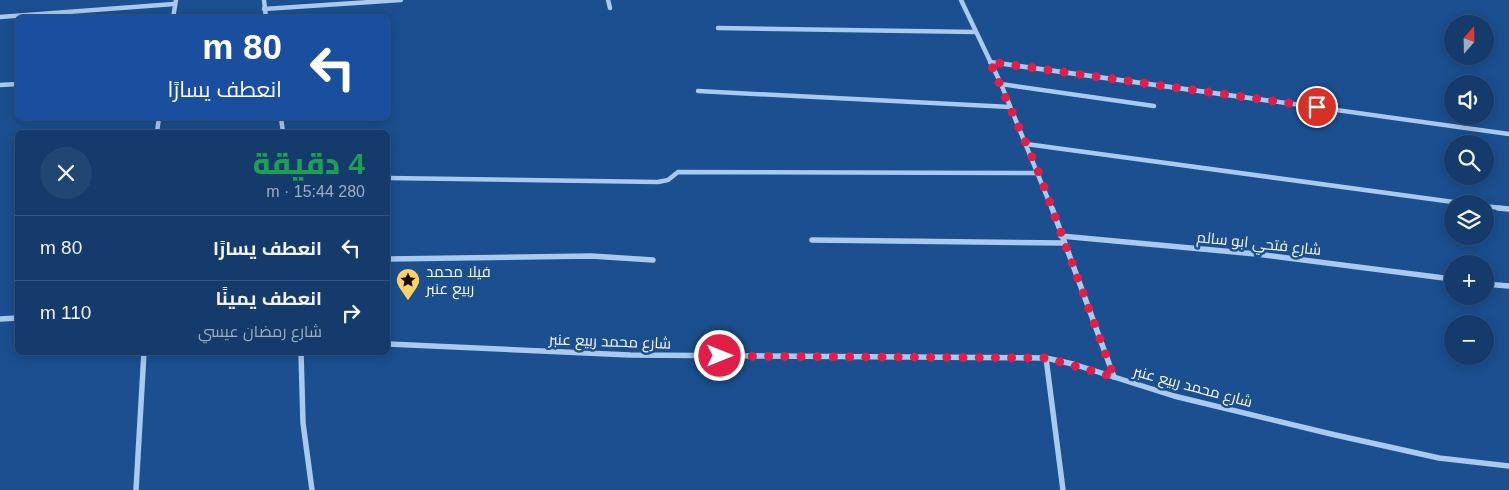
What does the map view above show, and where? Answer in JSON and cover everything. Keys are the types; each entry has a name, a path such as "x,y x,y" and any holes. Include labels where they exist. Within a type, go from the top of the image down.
{"street":[{"path":"264,0 265,15"},
{"path":"264,9 401,0"},
{"path":"608,0 610,8"},
{"path":"961,0 1001,84 1039,173 1114,377"},
{"path":"23,15 175,2 173,15"},
{"path":"0,17 15,16"},
{"path":"718,28 975,32"},
{"path":"990,62 1509,134"},
{"path":"0,85 15,84"},
{"path":"1001,84 1154,106"},
{"path":"698,90 1010,107"},
{"path":"1026,144 1444,201"},
{"path":"390,178 658,182 668,180 678,172 1039,173"},
{"path":"1494,207 1509,209"},
{"name":"شارع فتحي ابو سالم","path":"1061,236 1256,254 1444,278"},
{"path":"812,240 1064,243"},
{"path":"390,259 592,256 653,260"},
{"path":"1494,285 1509,286"},
{"path":"0,319 15,318"},
{"name":"شارع محمد ربيع عنبر","path":"390,344 630,355 1046,358 1174,396 1331,434 1438,458 1509,466"},
{"path":"136,490 144,355"},
{"path":"300,355 302,423 312,490"},
{"path":"1046,358 1063,490"}],"place":[{"name":"فيلا محمد ربيع عنبر","path":"408,301"}],"route":[{"path":"720,356 1046,358 1114,377 1039,173 990,62 1317,107"}]}
